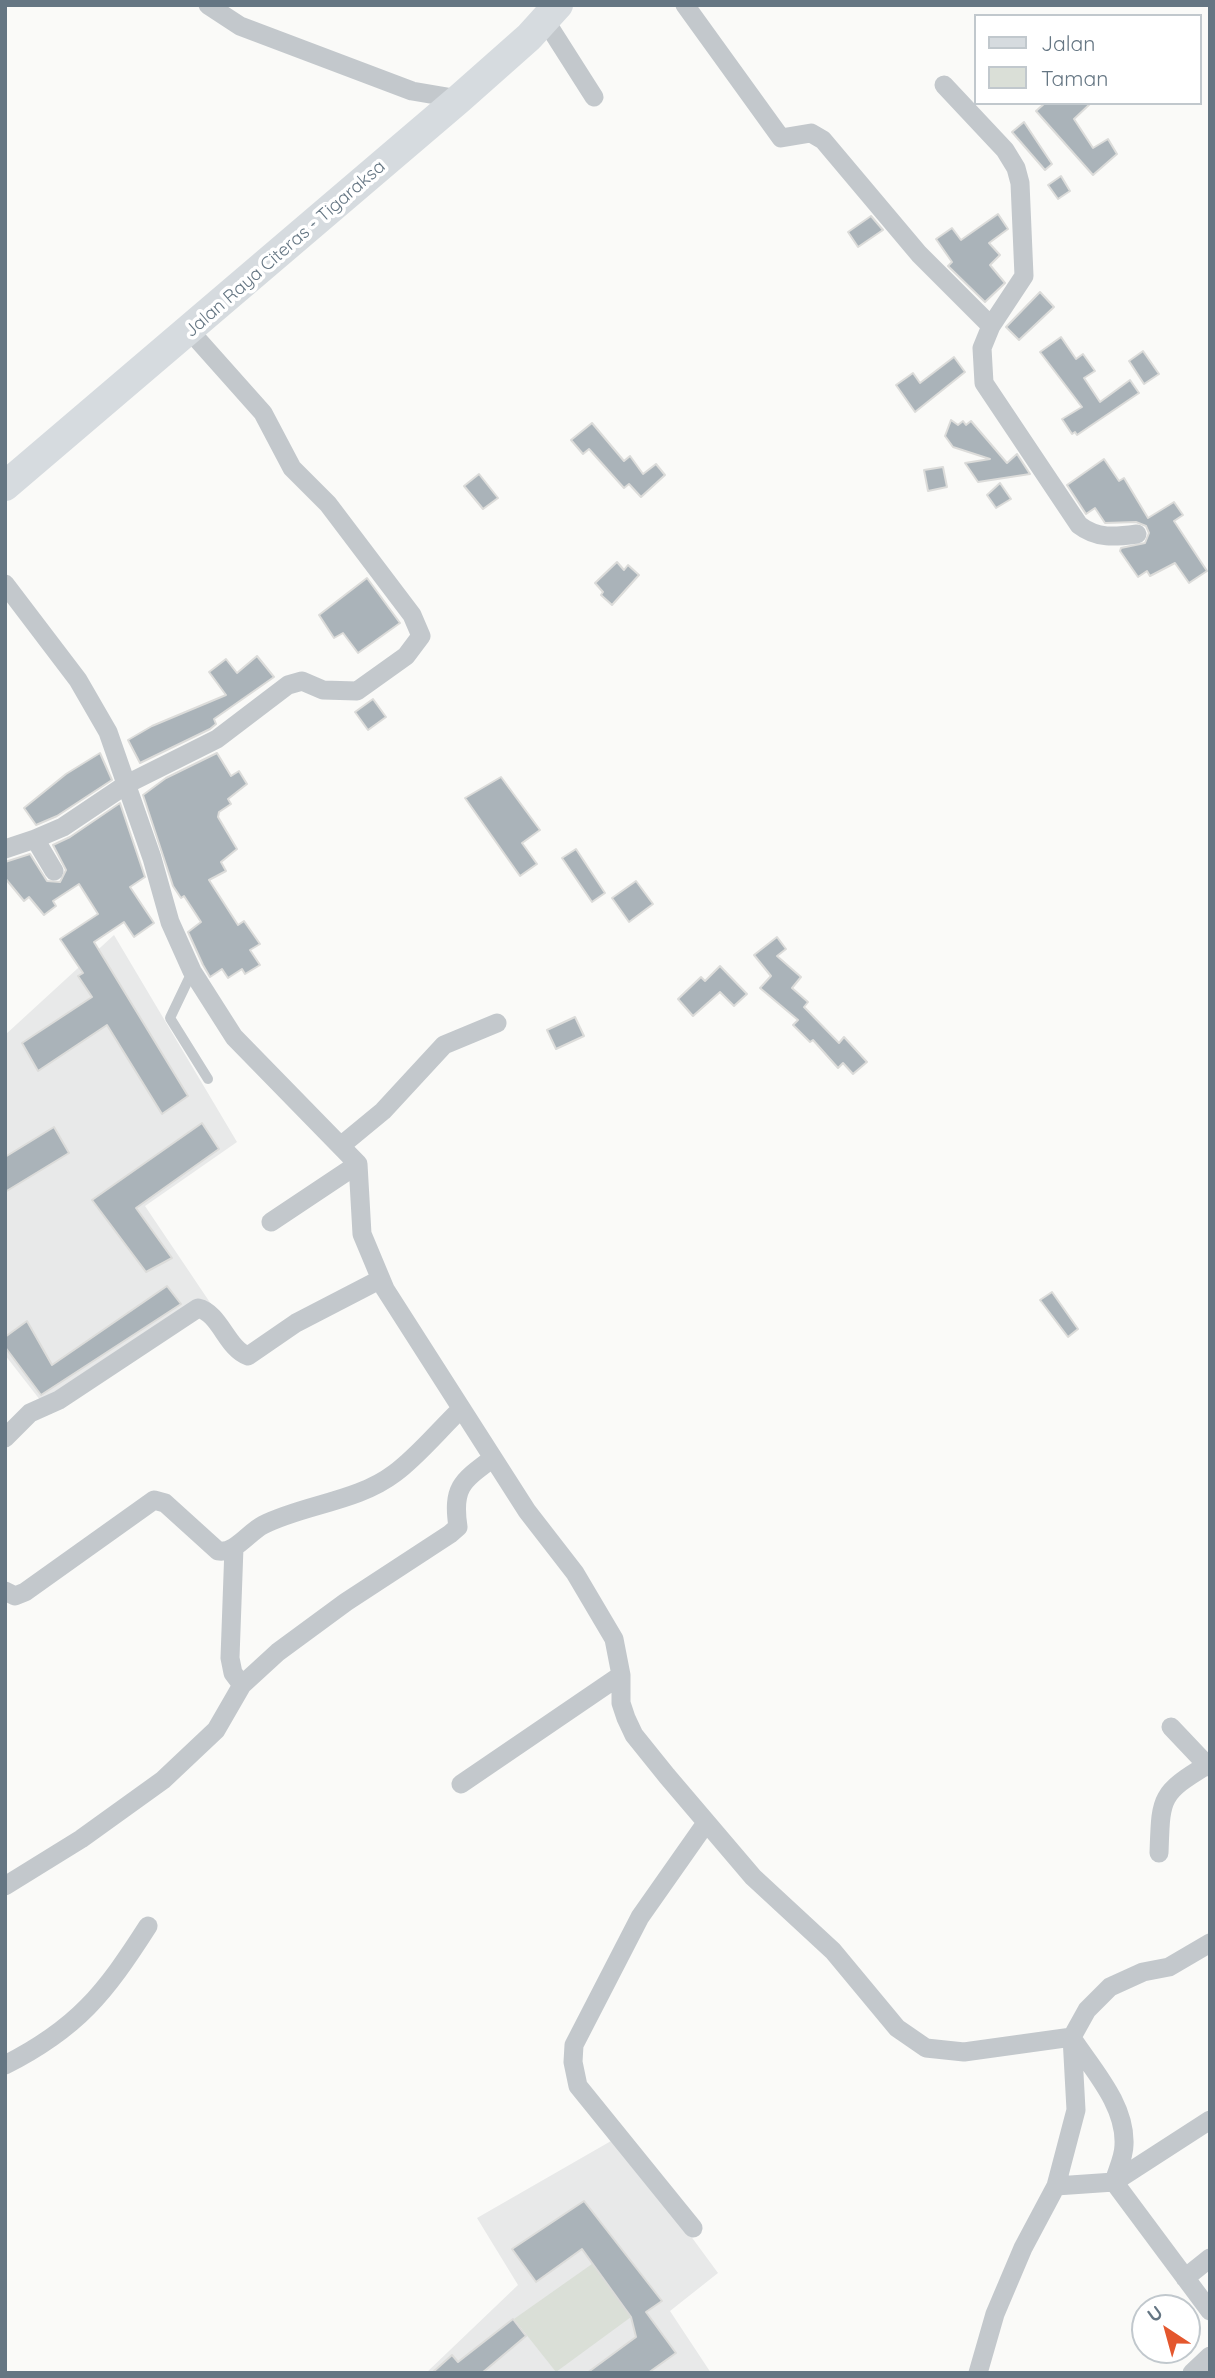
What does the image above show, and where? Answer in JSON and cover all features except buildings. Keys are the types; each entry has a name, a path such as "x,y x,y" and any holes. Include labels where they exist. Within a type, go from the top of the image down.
{"main road":[{"name":"Jalan Raya Citeras - Tigaraksa","path":"5,486 459,99 552,13"}],"street":[{"path":"208,5 240,26 412,91 459,99"},
{"path":"685,5 781,138 811,133 822,139 919,254 991,326"},
{"path":"552,13 594,97"},
{"path":"944,85 1005,150 1016,168 1020,183 1024,276 991,326 981,357 984,383 1083,528 1099,536 1114,538 1137,534"},
{"path":"5,849 63,827 127,784 217,739 288,685 302,681 323,690 357,691 406,656 421,636 412,615 328,504 292,468 263,414 190,331"},
{"path":"5,584 78,680 108,732 170,922 192,971 234,1037 312,1119 343,1144 358,1164 362,1234 381,1279 527,1511 575,1573 614,1639 621,1675 621,1703 634,1735 753,1877 833,1951 897,2028 926,2048 964,2052 1072,2037"},
{"path":"35,839 54,871"},
{"path":"343,1144 383,1111 444,1045 497,1023"},
{"path":"271,1222 358,1164"},
{"path":"5,1438 30,1413 59,1399 198,1308 213,1319 241,1353 248,1356 296,1323 381,1279"},
{"path":"5,1591 15,1596 25,1592 154,1500 165,1503 218,1551 234,1547 269,1522 371,1487 394,1474 461,1409"},
{"path":"5,1886 81,1839 163,1780 216,1730 242,1685 278,1652 346,1602 458,1527 455,1497 467,1477 493,1458"},
{"path":"234,1547 230,1658 233,1673 242,1685"},
{"path":"461,1784 621,1675"},
{"path":"1159,1853 1161,1810 1166,1795 1174,1785 1208,1766 1171,1727"},
{"path":"693,2228 578,2086 573,2062 574,2045 640,1917 706,1823"},
{"path":"5,2065 44,2042 94,2003 148,1926"},
{"path":"978,2373 995,2314 1023,2248 1056,2186 1076,2110 1072,2037 1087,2010 1110,1987 1143,1972 1169,1968 1210,1943"},
{"path":"1072,2037 1107,2089 1121,2123 1124,2146 1114,2182"},
{"path":"1056,2186 1114,2182 1210,2120"},
{"path":"1114,2182 1210,2311"},
{"path":"1185,2278 1210,2258"},
{"path":"1192,2373 1210,2356"}],"lane":[{"path":"192,971 170,1018 208,1079"}],"shaded area":[{"path":"114,935 237,1142 145,1206 211,1304 51,1414 5,1355 5,1035"},
{"path":"618,2137 718,2273 670,2311 711,2373 426,2373 518,2285 477,2218"}],"green space":[{"path":"592,2264 631,2317 556,2372 514,2319"}]}
